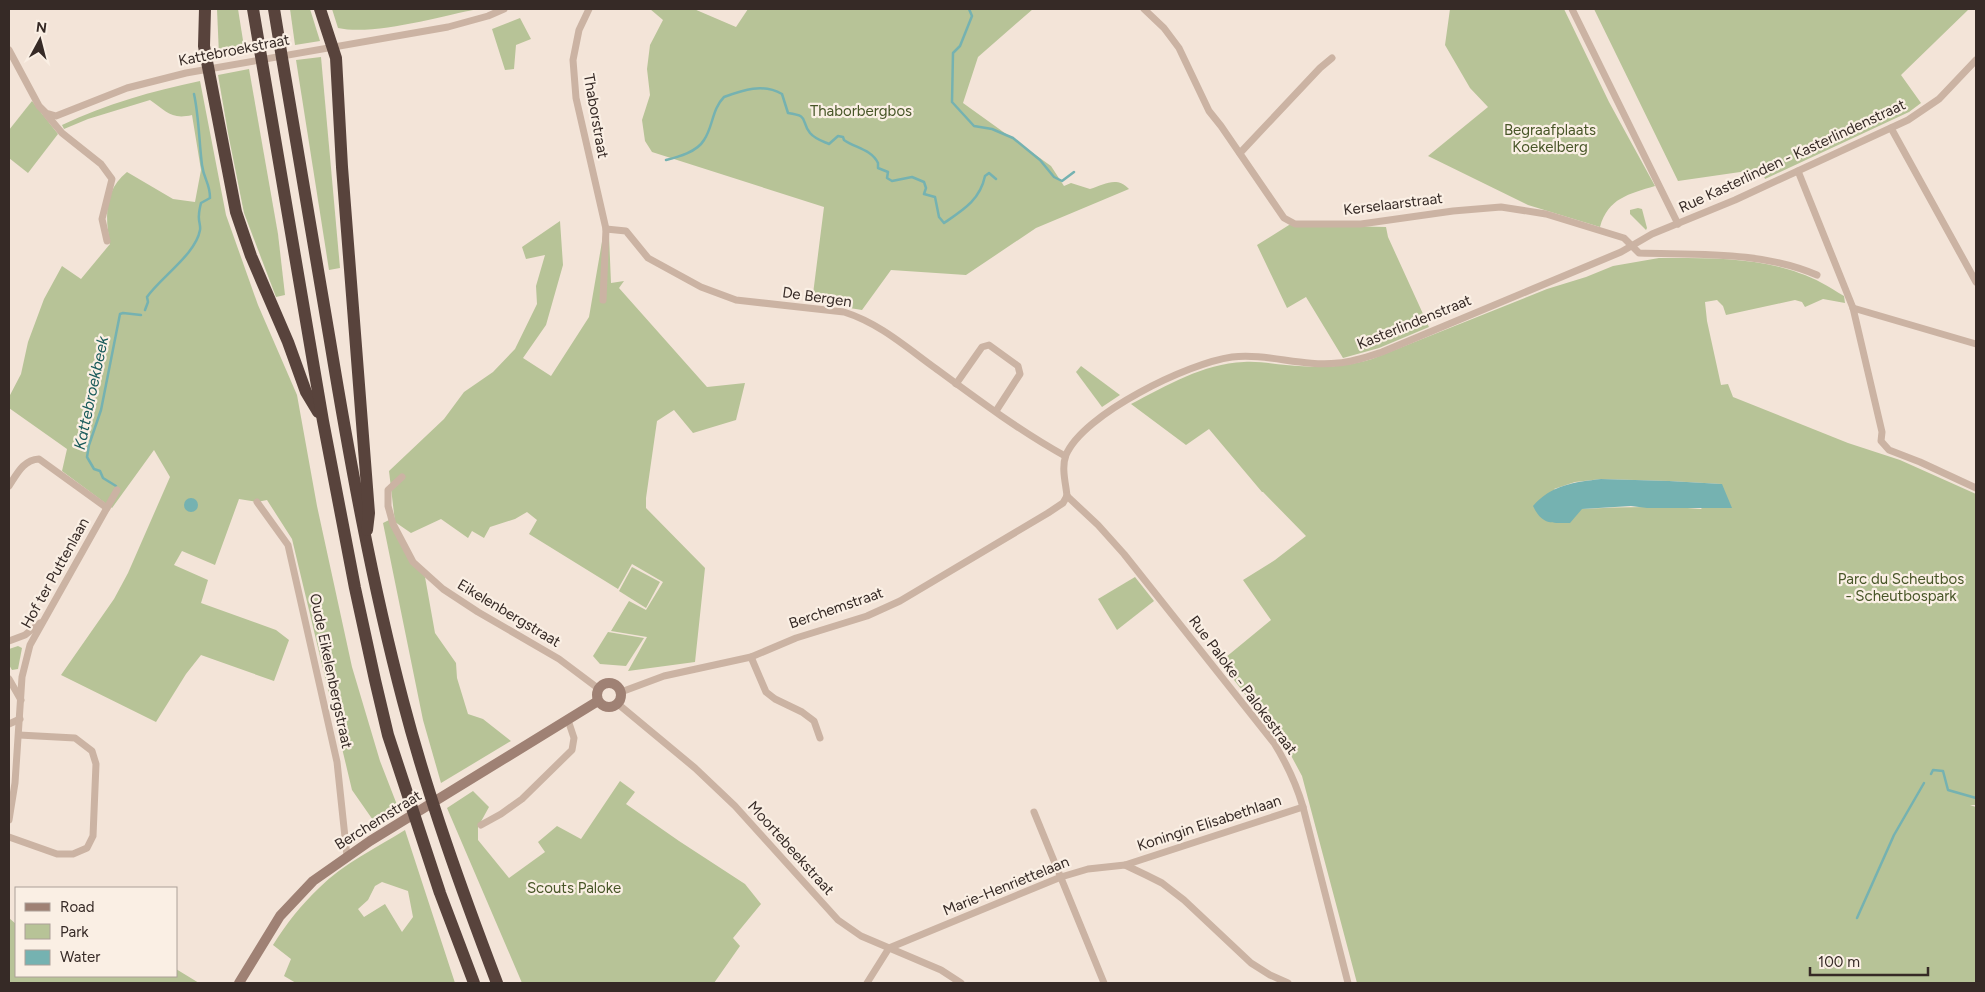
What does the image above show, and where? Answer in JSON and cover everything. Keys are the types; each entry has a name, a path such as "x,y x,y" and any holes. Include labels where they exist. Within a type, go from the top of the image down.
{"highway":[{"path":"205,9 204,46 239,221 251,256 288,342 306,392 323,421"},
{"path":"252,9 323,421 355,588 388,736 440,893 474,983"},
{"path":"274,9 365,541 408,720 464,897 497,983"},
{"path":"320,9 336,58 342,167 370,514 365,541"}],"street":[{"name":"Kattebroekstraat","path":"46,113 56,116 127,88 209,68 448,27 488,16 504,9"},
{"name":"Thaborstraat","path":"589,9 578,30 573,60 576,98 606,229"},
{"name":"Kerselaarstraat","path":"1144,9 1164,28 1179,48 1209,111 1240,152 1284,218 1295,224 1361,224 1453,211 1501,207 1546,214 1624,238 1639,253 1766,259 1817,275"},
{"path":"1572,9 1678,224"},
{"path":"9,50 39,106 62,134 101,164 112,179 102,222 107,242"},
{"path":"1240,152 1320,68 1332,58"},
{"name":"Rue Kasterlinden - Kasterlindenstraat","path":"1633,246 1652,234 1798,171 1908,120 1939,99 1976,60"},
{"path":"1891,128 1976,282"},
{"path":"1798,171 1853,308 1882,432 1881,441 1889,450 1976,488"},
{"path":"603,300 606,229"},
{"name":"De Bergen","path":"606,229 626,231 648,258 685,280 736,300 844,312 860,317 888,334 956,384 1065,456"},
{"name":"Kasterlindenstraat","path":"1065,456 1078,436 1101,416 1187,369 1206,362 1231,357 1261,357 1337,364 1364,358 1633,246"},
{"path":"1853,308 1976,344"},
{"path":"956,384 982,347 988,346 996,351 1018,366 1020,374 996,411"},
{"path":"1065,456 1063,467 1067,496"},
{"path":"9,486 26,463 39,459 107,508"},
{"name":"Eikelenbergstraat","path":"402,477 388,490 388,506 393,524 413,562 443,589 471,608 559,659 599,689"},
{"name":"Hof ter Puttenlaan","path":"9,820 15,783 22,678 30,645 116,490"},
{"name":"Berchemstraat","path":"621,692 664,676 751,657 796,638 867,616 900,601 1048,513 1063,503 1067,496"},
{"name":"Rue Paloke - Palokestraat","path":"1067,496 1098,525 1134,566 1274,743 1286,763 1295,781 1303,807 1348,983"},
{"name":"Oude Eikelenbergstraat","path":"257,502 288,546 291,554 337,762 347,856"},
{"path":"9,641 25,636 44,619"},
{"path":"751,657 766,692 775,699 802,712 814,722 820,738"},
{"path":"9,679 21,701"},
{"path":"612,684 621,692 618,704 610,708 598,701 597,693 602,685 612,684"},
{"name":"Berchemstraat","path":"239,983 280,916 312,881 370,841 598,701"},
{"name":"Moortebeekstraat","path":"618,704 695,768 735,806 838,920 861,936 942,970 961,983"},
{"path":"9,724 20,719"},
{"path":"481,825 522,799 572,750 574,738 568,720"},
{"path":"9,837 57,854 73,854 87,848 93,836 96,764 92,751 75,738 19,735"},
{"name":"Koningin Elisabethlaan","path":"1124,865 1303,807"},
{"path":"1034,812 1104,983"},
{"path":"1124,865 1162,883 1184,900 1251,963 1288,983"},
{"name":"Marie-Henriettelaan","path":"890,948 1061,877 1088,869 1124,865"},
{"path":"867,983 890,948"}],"green space":[{"path":"217,9 238,9 245,53 222,58 219,55"},
{"path":"290,9 310,9 320,41 295,45"},
{"path":"332,9 478,9 388,27 353,30 338,28"},
{"name":"Thaborbergbos","path":"650,9 694,9 736,27 748,9 1033,9 978,57 963,103 1051,166 1064,186 1071,183 1090,189 1115,182 1129,189 1036,228 966,275 891,270 862,310 812,302 824,207 652,152 645,141 642,120 650,95 647,69 650,45 663,20"},
{"name":"Begraafplaats Koekelberg","path":"1450,9 1564,9 1609,102 1655,186 1628,195 1614,203 1608,209 1600,227 1528,205 1428,156 1488,107 1470,88 1445,45"},
{"path":"1594,9 1969,9 1901,75 1921,103 1909,112 1765,179 1761,169 1678,181"},
{"path":"520,18 531,39 516,45 514,69 505,70 492,29"},
{"path":"321,57 340,268 329,270 296,60"},
{"path":"249,69 278,234 285,295 276,297 244,213 218,75"},
{"path":"200,81 226,215 258,305 297,395 317,506 352,667 380,761 399,810 375,823 352,790 292,539 267,500 257,502 239,499 215,565 182,551 174,565 208,580 201,603 276,630 289,640 274,681 201,655 186,674 156,722 61,675 114,599 128,573 170,477 154,450 112,508 62,471 67,449 9,408 9,397 21,374 28,342 44,299 62,266 81,279 110,244 107,224 108,205 110,196 119,179 127,172 173,199 195,202 201,170 192,115 179,116 169,114 150,100 88,119 64,129 62,125 130,99"},
{"path":"32,101 58,134 28,173 9,158 9,130"},
{"path":"1642,209 1646,230 1630,214 1630,210"},
{"path":"560,221 563,265 546,325 523,358 551,376 589,317 603,236 609,236 611,283 624,281 619,288 707,387 745,383 736,420 693,433 674,410 657,421 646,508 705,568 695,662 628,671 647,637 611,631 629,601 646,610 663,582 632,564 618,589 529,534 537,520 527,512 515,519 490,527 484,538 472,531 468,538 441,519 411,533 395,522 389,471 444,419 464,392 493,372 515,349 537,304 536,286 545,255 526,259 522,247"},
{"path":"1289,225 1386,227 1388,237 1429,327 1379,348 1343,358 1306,297 1287,308 1257,245"},
{"name":"Parc du Scheutbos - Scheutbospark","path":"1659,258 1748,261 1783,268 1805,275 1844,296 1845,303 1823,299 1805,307 1802,302 1795,300 1726,315 1723,306 1717,300 1705,302 1707,321 1721,385 1728,384 1733,397 1848,443 1900,460 1976,494 1976,805 1970,805 1976,807 1976,983 1357,983 1302,776 1287,748 1220,662 1271,620 1243,580 1275,560 1306,536 1262,492 1209,429 1186,445 1131,404 1200,371 1229,364 1254,362 1319,367 1350,364 1372,359 1547,289 1586,277 1613,266","holes":["1601,479 1722,484 1701,509 1671,507 1582,509 1554,489 1575,482"]},
{"path":"1081,366 1120,395 1102,407 1076,372"},
{"path":"389,520 425,577 435,633 456,663 457,678 468,714 483,719 511,741 441,783 423,720 383,523"},
{"path":"632,567 660,582 646,608 619,591"},
{"path":"1135,577 1154,601 1117,630 1098,599"},
{"path":"608,632 644,638 626,666 600,664 593,656"},
{"path":"18,646 22,648 18,669 12,670 9,665 9,649"},
{"name":"Scouts Paloke","path":"620,781 635,792 626,804 745,884 761,904 733,938 740,946 714,983 522,983 447,808 473,791 489,807 478,827 478,840 509,878 545,852 538,842 557,826 581,839"},
{"path":"405,830 455,983 296,983 284,976 291,959 273,945 294,915 312,894 338,871","holes":["382,882 408,891 413,917 402,932 385,904 364,917 358,909 368,900 375,886"]},
{"path":"9,918 15,923 15,977 178,977 178,970 199,983 9,983"}],"water":[{"path":"1601,479 1722,484 1732,508 1647,508 1631,506 1582,509 1570,523 1557,523 1544,520 1533,506 1548,493 1556,489 1573,483"},
{"path":"188,498 194,498 198,505 194,512 188,512 184,508 184,502"}],"waterway":[{"path":"969,9 972,16 960,46 953,53 952,102 974,126 992,129 1013,138 1040,160 1054,177 1062,181 1074,172"},
{"path":"666,160 687,153 701,144 707,135 717,107 724,97 760,88 782,94 788,113 802,117 807,129 816,138 829,144 838,136 843,137 848,143 862,149 875,158 878,168 888,172 887,178 892,181 912,177 924,182 926,188 924,194 935,197 939,217 944,223 970,204 979,192 985,176 989,173 996,179"},
{"name":"Kattebroekbeek","path":"145,310 148,302 147,297 192,248 200,228 199,210 201,203 210,198 202,165 194,94"},
{"name":"Kattebroekbeek","path":"116,486 103,478 100,471 94,469 87,457 89,445 101,410 120,314 141,315"},
{"path":"1931,774 1933,770 1943,771 1948,790 1976,798"},
{"path":"1857,918 1894,835 1924,783"}]}
